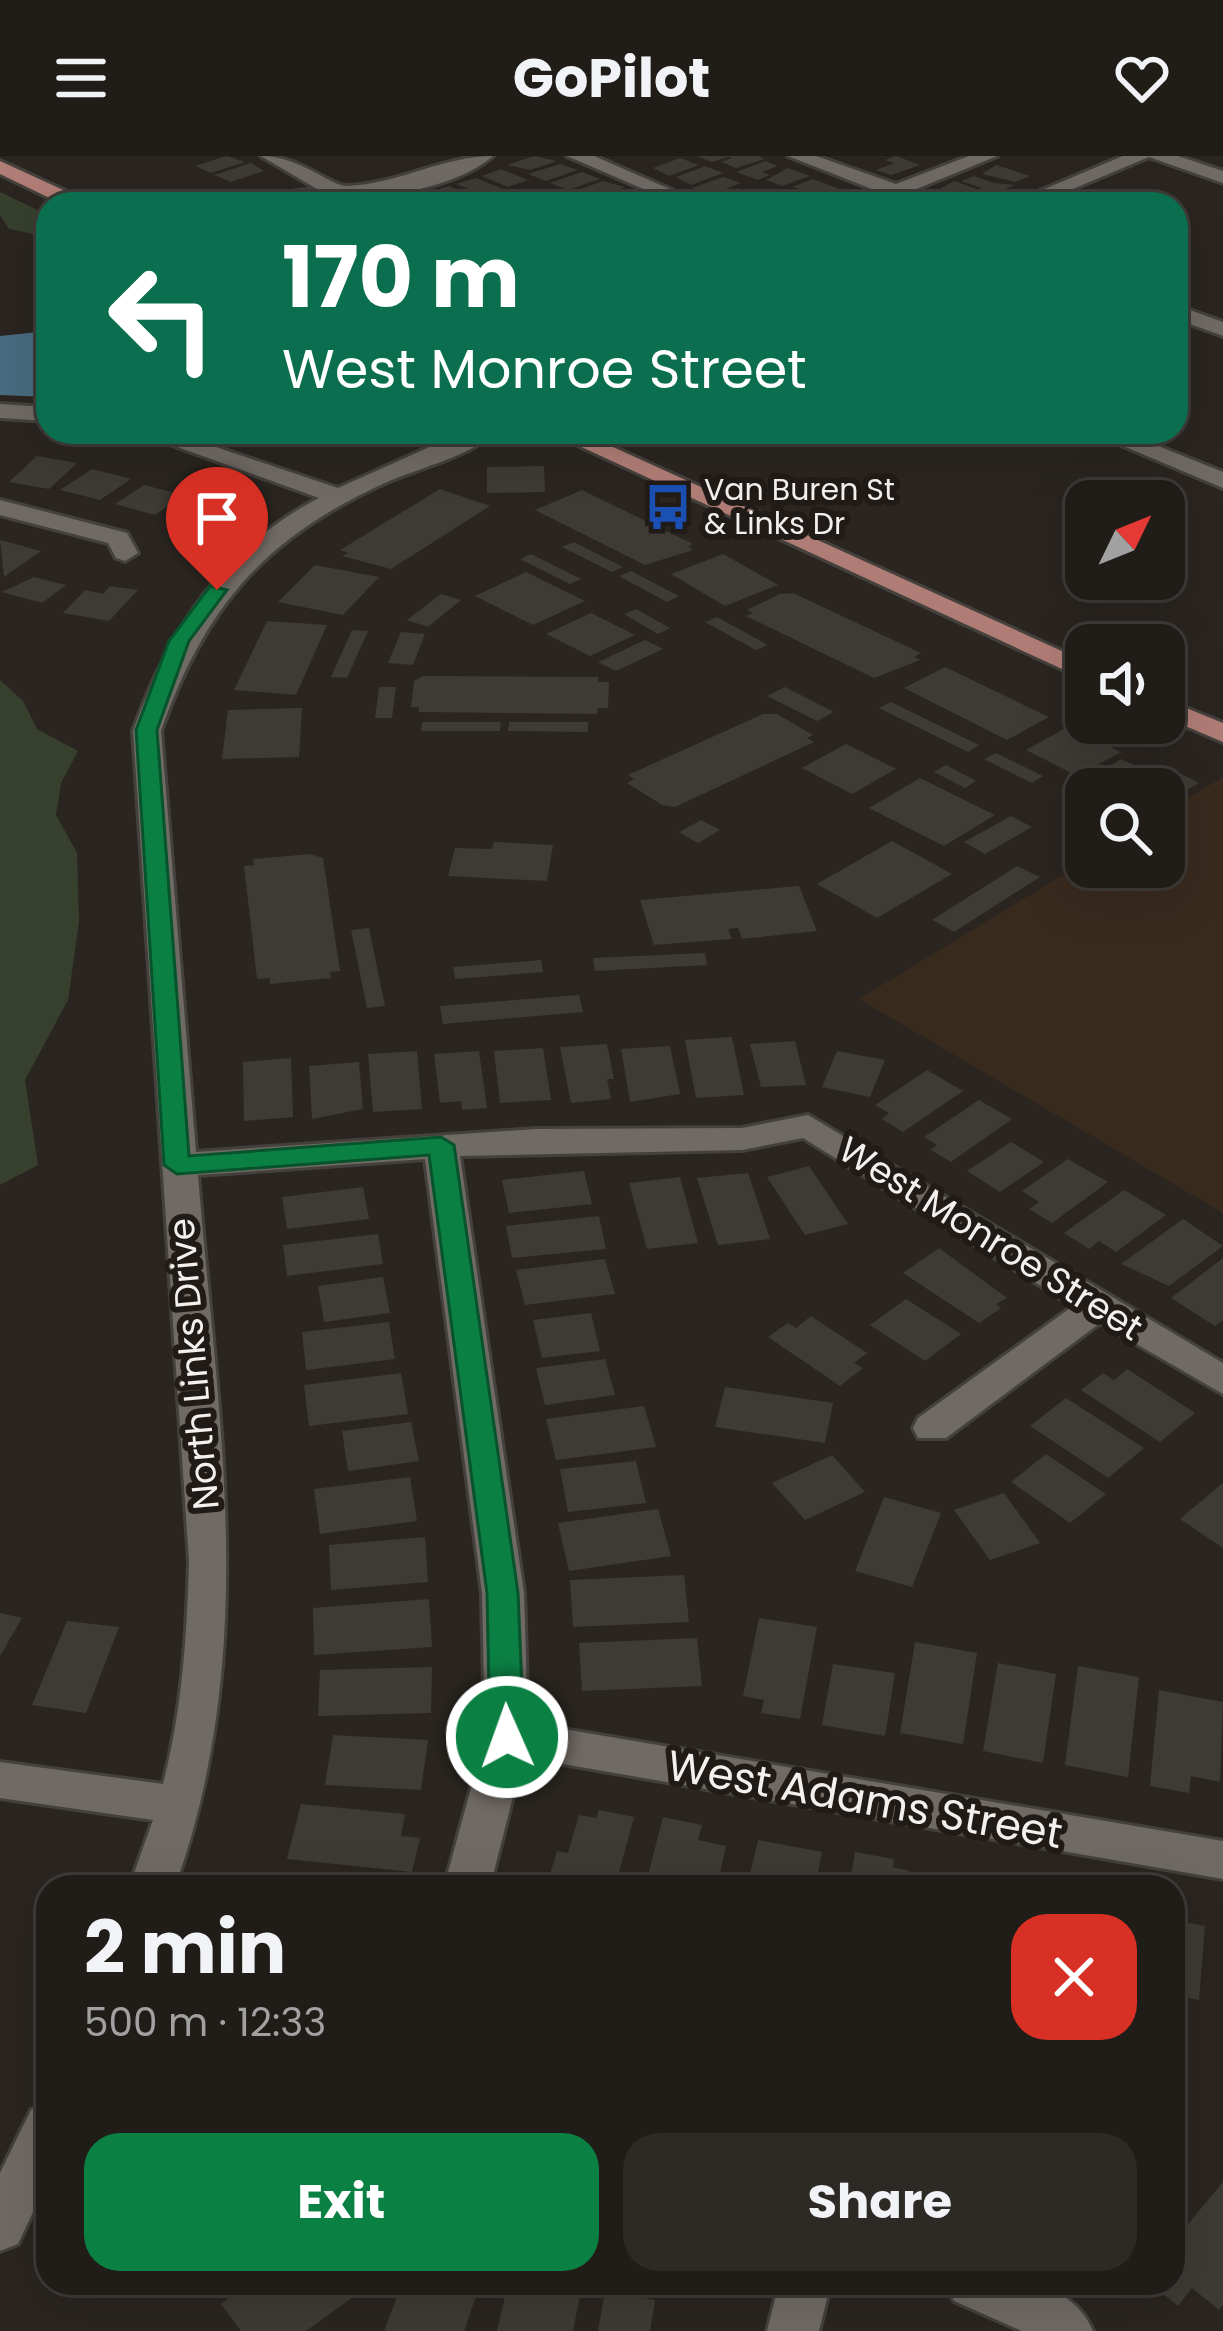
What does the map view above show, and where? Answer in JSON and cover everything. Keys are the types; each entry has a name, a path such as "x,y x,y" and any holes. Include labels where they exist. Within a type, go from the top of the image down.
{"main road":[{"path":"0,167 53,192"},
{"path":"587,444 1065,662"},
{"path":"1185,717 1223,734"}],"street":[{"path":"271,156 316,177 333,192"},
{"path":"370,192 456,171 483,156"},
{"path":"577,156 662,190 656,192"},
{"path":"798,156 896,191 987,156"},
{"path":"1049,192 1140,156"},
{"path":"1158,156 1223,177"},
{"path":"1188,316 1223,329"},
{"path":"0,411 36,413"},
{"path":"183,444 337,496"},
{"name":"North Links Drive","path":"156,1875 182,1804 208,1673 209,1561 147,730 160,682 195,614 250,556 337,496 456,444"},
{"path":"1132,444 1223,481"},
{"path":"0,507 118,538 124,554"},
{"name":"West Monroe Street","path":"177,1165 441,1145 742,1139 808,1126 1223,1382"},
{"path":"441,1145 503,1593 507,1737 470,1875"},
{"path":"932,1428 1100,1304"},
{"name":"West Adams Street","path":"507,1737 1223,1860"},
{"path":"0,1780 182,1804"},
{"path":"0,2227 36,2151"},
{"path":"793,2331 803,2295"},
{"path":"1006,2295 1067,2331"}],"shaded area":[{"path":"1223,777 1223,1213 859,999 1065,874 1065,888 1185,888 1185,800"}],"green space":[{"path":"0,192 36,209 36,235 9,229 0,215"},
{"path":"0,680 23,701 37,729 78,751 61,783 56,815 77,853 79,922 68,1000 25,1080 38,1165 0,1185"}],"water":[{"path":"36,332 36,396 0,395 0,336"}],"building":[{"path":"227,156 245,162 211,173 195,166"},
{"path":"534,156 557,161 530,170 507,165"},
{"path":"696,156 765,159 736,168 721,162 732,158 712,162"},
{"path":"896,156 920,165 891,175 876,170 894,163 885,160"},
{"path":"680,158 699,165 669,176 653,168"},
{"path":"765,161 778,166 762,172 770,175 758,180 736,172"},
{"path":"251,163 264,171 231,182 214,175"},
{"path":"560,164 578,170 546,181 528,174"},
{"path":"996,165 1030,176 1015,182 982,174"},
{"path":"705,166 723,173 691,185 676,177"},
{"path":"788,168 810,176 782,186 766,180"},
{"path":"501,169 528,180 508,187 482,176"},
{"path":"582,172 600,179 568,190 550,183"},
{"path":"974,176 1015,185 992,192 961,181"},
{"path":"723,177 741,183 718,192 692,188"},
{"path":"476,178 503,189 476,192 456,184"},
{"path":"813,179 845,191 814,192 792,187"},
{"path":"603,181 625,187 611,192 572,192"},
{"path":"954,181 985,192 946,192 938,190"},
{"path":"449,186 463,192 428,192"},
{"path":"37,456 77,463 49,489 9,482"},
{"path":"544,466 545,492 487,493 487,467"},
{"path":"92,469 131,479 100,500 60,490"},
{"path":"144,485 183,495 155,515 115,504"},
{"path":"440,489 490,506 391,569 342,556 348,553 340,550"},
{"path":"582,490 693,544 688,547 693,550 645,565 535,510"},
{"path":"193,498 234,509 207,529 165,519"},
{"path":"0,540 41,551 4,577"},
{"path":"574,542 623,567 612,572 562,547"},
{"path":"531,554 581,579 570,584 520,559"},
{"path":"723,554 778,585 725,606 671,574"},
{"path":"315,565 379,577 343,615 278,602"},
{"path":"631,571 679,596 667,602 619,576"},
{"path":"526,572 585,601 533,625 475,596"},
{"path":"34,577 66,585 42,603 2,592"},
{"path":"110,586 138,590 109,621 63,613 85,590 103,594"},
{"path":"793,593 921,653 914,657 920,660 874,678 746,616 753,613 747,610"},
{"path":"441,594 461,600 428,627 407,620"},
{"path":"636,609 670,628 658,634 624,614"},
{"path":"591,613 635,635 590,656 546,634"},
{"path":"717,617 768,645 756,650 705,622"},
{"path":"267,621 327,625 296,695 234,690"},
{"path":"352,630 368,631 347,678 331,677"},
{"path":"401,632 425,634 413,665 388,663"},
{"path":"645,640 663,649 616,671 598,662"},
{"path":"945,667 1049,717 1007,740 904,688"},
{"path":"423,676 598,677 598,682 609,682 608,708 598,708 597,714 419,712 419,707 411,707 414,681"},
{"path":"379,687 396,687 392,718 375,718"},
{"path":"785,687 834,712 817,721 767,696"},
{"path":"891,702 979,745 968,752 879,708"},
{"path":"302,708 299,757 222,759 228,710"},
{"path":"763,714 777,714 813,735 807,738 814,742 675,807 662,805 627,783 634,779 628,775"},
{"path":"422,722 501,722 500,731 421,731"},
{"path":"509,722 588,722 588,732 508,731"},
{"path":"1065,729 1065,744 1104,744 1121,752 1092,768 1065,770 1026,750"},
{"path":"846,744 896,769 852,794 802,768"},
{"path":"996,753 1043,776 1032,783 984,759"},
{"path":"1121,759 1136,766 1133,768 1107,768"},
{"path":"946,765 976,781 965,788 934,772"},
{"path":"1185,776 1199,783 1185,791"},
{"path":"920,778 995,815 944,846 869,808"},
{"path":"1011,816 1032,827 985,854 964,842"},
{"path":"701,820 720,830 698,843 679,832"},
{"path":"892,841 952,874 877,918 817,884"},
{"path":"494,842 553,845 547,881 448,876 455,848 492,849"},
{"path":"310,854 323,858 340,971 330,972 331,978 270,984 270,978 257,979 244,866 254,865 253,859"},
{"path":"1017,866 1040,877 954,932 932,920"},
{"path":"799,886 817,931 742,939 738,928 728,929 732,939 654,945 640,900"},
{"path":"369,928 385,1006 367,1008 351,930"},
{"path":"705,953 707,965 595,971 593,958"},
{"path":"541,960 543,972 455,979 453,967"},
{"path":"579,995 583,1012 443,1024 440,1006"},
{"path":"732,1037 744,1095 696,1098 685,1040"},
{"path":"795,1041 806,1085 761,1087 750,1044"},
{"path":"607,1044 614,1079 607,1079 611,1099 571,1103 560,1047"},
{"path":"670,1046 680,1094 630,1102 621,1049"},
{"path":"543,1048 551,1100 500,1103 494,1051"},
{"path":"417,1051 422,1109 373,1112 368,1054"},
{"path":"479,1051 487,1108 462,1110 461,1101 440,1103 434,1054"},
{"path":"837,1051 885,1060 870,1097 822,1087"},
{"path":"291,1058 293,1117 244,1121 243,1062"},
{"path":"359,1062 363,1109 312,1119 309,1066"},
{"path":"927,1070 963,1091 903,1132 882,1119 889,1113 875,1105"},
{"path":"979,1100 1012,1119 951,1162 931,1150 937,1145 924,1137"},
{"path":"1011,1142 1044,1162 1000,1192 967,1171"},
{"path":"1068,1159 1108,1182 1052,1223 1029,1209 1039,1202 1022,1191"},
{"path":"809,1166 848,1224 805,1235 767,1177"},
{"path":"584,1171 592,1204 509,1213 502,1180"},
{"path":"748,1173 770,1239 718,1245 697,1178"},
{"path":"680,1177 698,1243 647,1249 629,1183"},
{"path":"363,1187 369,1219 287,1229 282,1197"},
{"path":"1124,1190 1166,1215 1116,1252 1099,1241 1089,1249 1064,1233"},
{"path":"599,1216 606,1249 512,1258 506,1226"},
{"path":"1183,1219 1223,1246 1169,1286 1121,1264"},
{"path":"378,1234 383,1264 287,1276 283,1245"},
{"path":"939,1248 1007,1298 996,1304 1001,1308 979,1323 903,1273"},
{"path":"1223,1258 1223,1320 1215,1326 1171,1298"},
{"path":"605,1259 615,1294 525,1305 516,1270"},
{"path":"383,1277 390,1313 324,1322 318,1286"},
{"path":"906,1299 961,1334 925,1361 870,1325"},
{"path":"591,1313 600,1351 542,1358 533,1320"},
{"path":"811,1316 867,1353 854,1363 863,1368 840,1386 768,1337 788,1323 796,1328"},
{"path":"389,1322 395,1359 306,1370 302,1332"},
{"path":"605,1359 615,1395 545,1405 536,1368"},
{"path":"1127,1369 1195,1413 1160,1442 1081,1390 1103,1373 1114,1380"},
{"path":"401,1373 408,1414 309,1426 304,1385"},
{"path":"725,1387 833,1403 825,1443 715,1427"},
{"path":"1066,1398 1144,1448 1108,1478 1030,1426"},
{"path":"644,1406 656,1447 556,1460 546,1419"},
{"path":"411,1422 419,1461 348,1471 342,1431"},
{"path":"1046,1454 1106,1494 1070,1523 1011,1482"},
{"path":"832,1455 865,1492 805,1520 772,1483"},
{"path":"636,1461 646,1503 568,1512 560,1469"},
{"path":"410,1477 417,1521 320,1534 314,1489"},
{"path":"1223,1483 1223,1548 1180,1519"},
{"path":"1004,1493 1040,1543 990,1560 954,1510"},
{"path":"884,1497 941,1513 912,1587 855,1571"},
{"path":"658,1509 671,1556 569,1571 558,1523"},
{"path":"425,1537 428,1582 331,1590 329,1545"},
{"path":"684,1575 689,1622 573,1627 570,1580"},
{"path":"429,1599 432,1647 314,1655 313,1608"},
{"path":"0,1613 22,1618 0,1656"},
{"path":"759,1618 817,1627 800,1719 761,1713 764,1700 743,1696"},
{"path":"67,1621 119,1627 86,1713 32,1705"},
{"path":"697,1638 702,1686 582,1691 579,1643"},
{"path":"915,1642 977,1653 963,1744 900,1733"},
{"path":"998,1663 1056,1674 1043,1763 983,1751"},
{"path":"833,1664 895,1673 885,1736 822,1725"},
{"path":"1078,1666 1139,1677 1128,1777 1065,1765"},
{"path":"432,1667 431,1713 318,1716 320,1670"},
{"path":"1159,1690 1223,1702 1220,1782 1191,1776 1189,1793 1150,1786"},
{"path":"333,1735 428,1740 421,1790 325,1785"},
{"path":"301,1804 405,1814 401,1836 420,1838 412,1872 287,1859"},
{"path":"599,1810 634,1817 618,1875 550,1875 557,1851 568,1853 579,1815 596,1818"},
{"path":"663,1817 702,1825 698,1840 726,1846 720,1875 648,1875"},
{"path":"758,1840 822,1852 817,1875 750,1875"},
{"path":"855,1852 894,1859 893,1867 910,1871 909,1875 851,1875"},
{"path":"1185,1922 1205,1926 1199,2000 1185,1997"},
{"path":"1223,2182 1223,2305 1219,2310 1192,2288 1178,2306 1165,2295 1185,2295 1185,2228"},
{"path":"234,2295 356,2295 306,2331 241,2331 221,2304"},
{"path":"398,2295 476,2295 464,2331 384,2331"},
{"path":"505,2295 580,2295 573,2331 497,2331"},
{"path":"604,2295 655,2300 650,2331 598,2331"}],"place":[{"name":"Van Buren St & Links Dr","path":"668,507"}],"route":[{"path":"217,590 179,641 160,682 147,730 146,773 177,1165 441,1145 503,1593 507,1737"}]}
